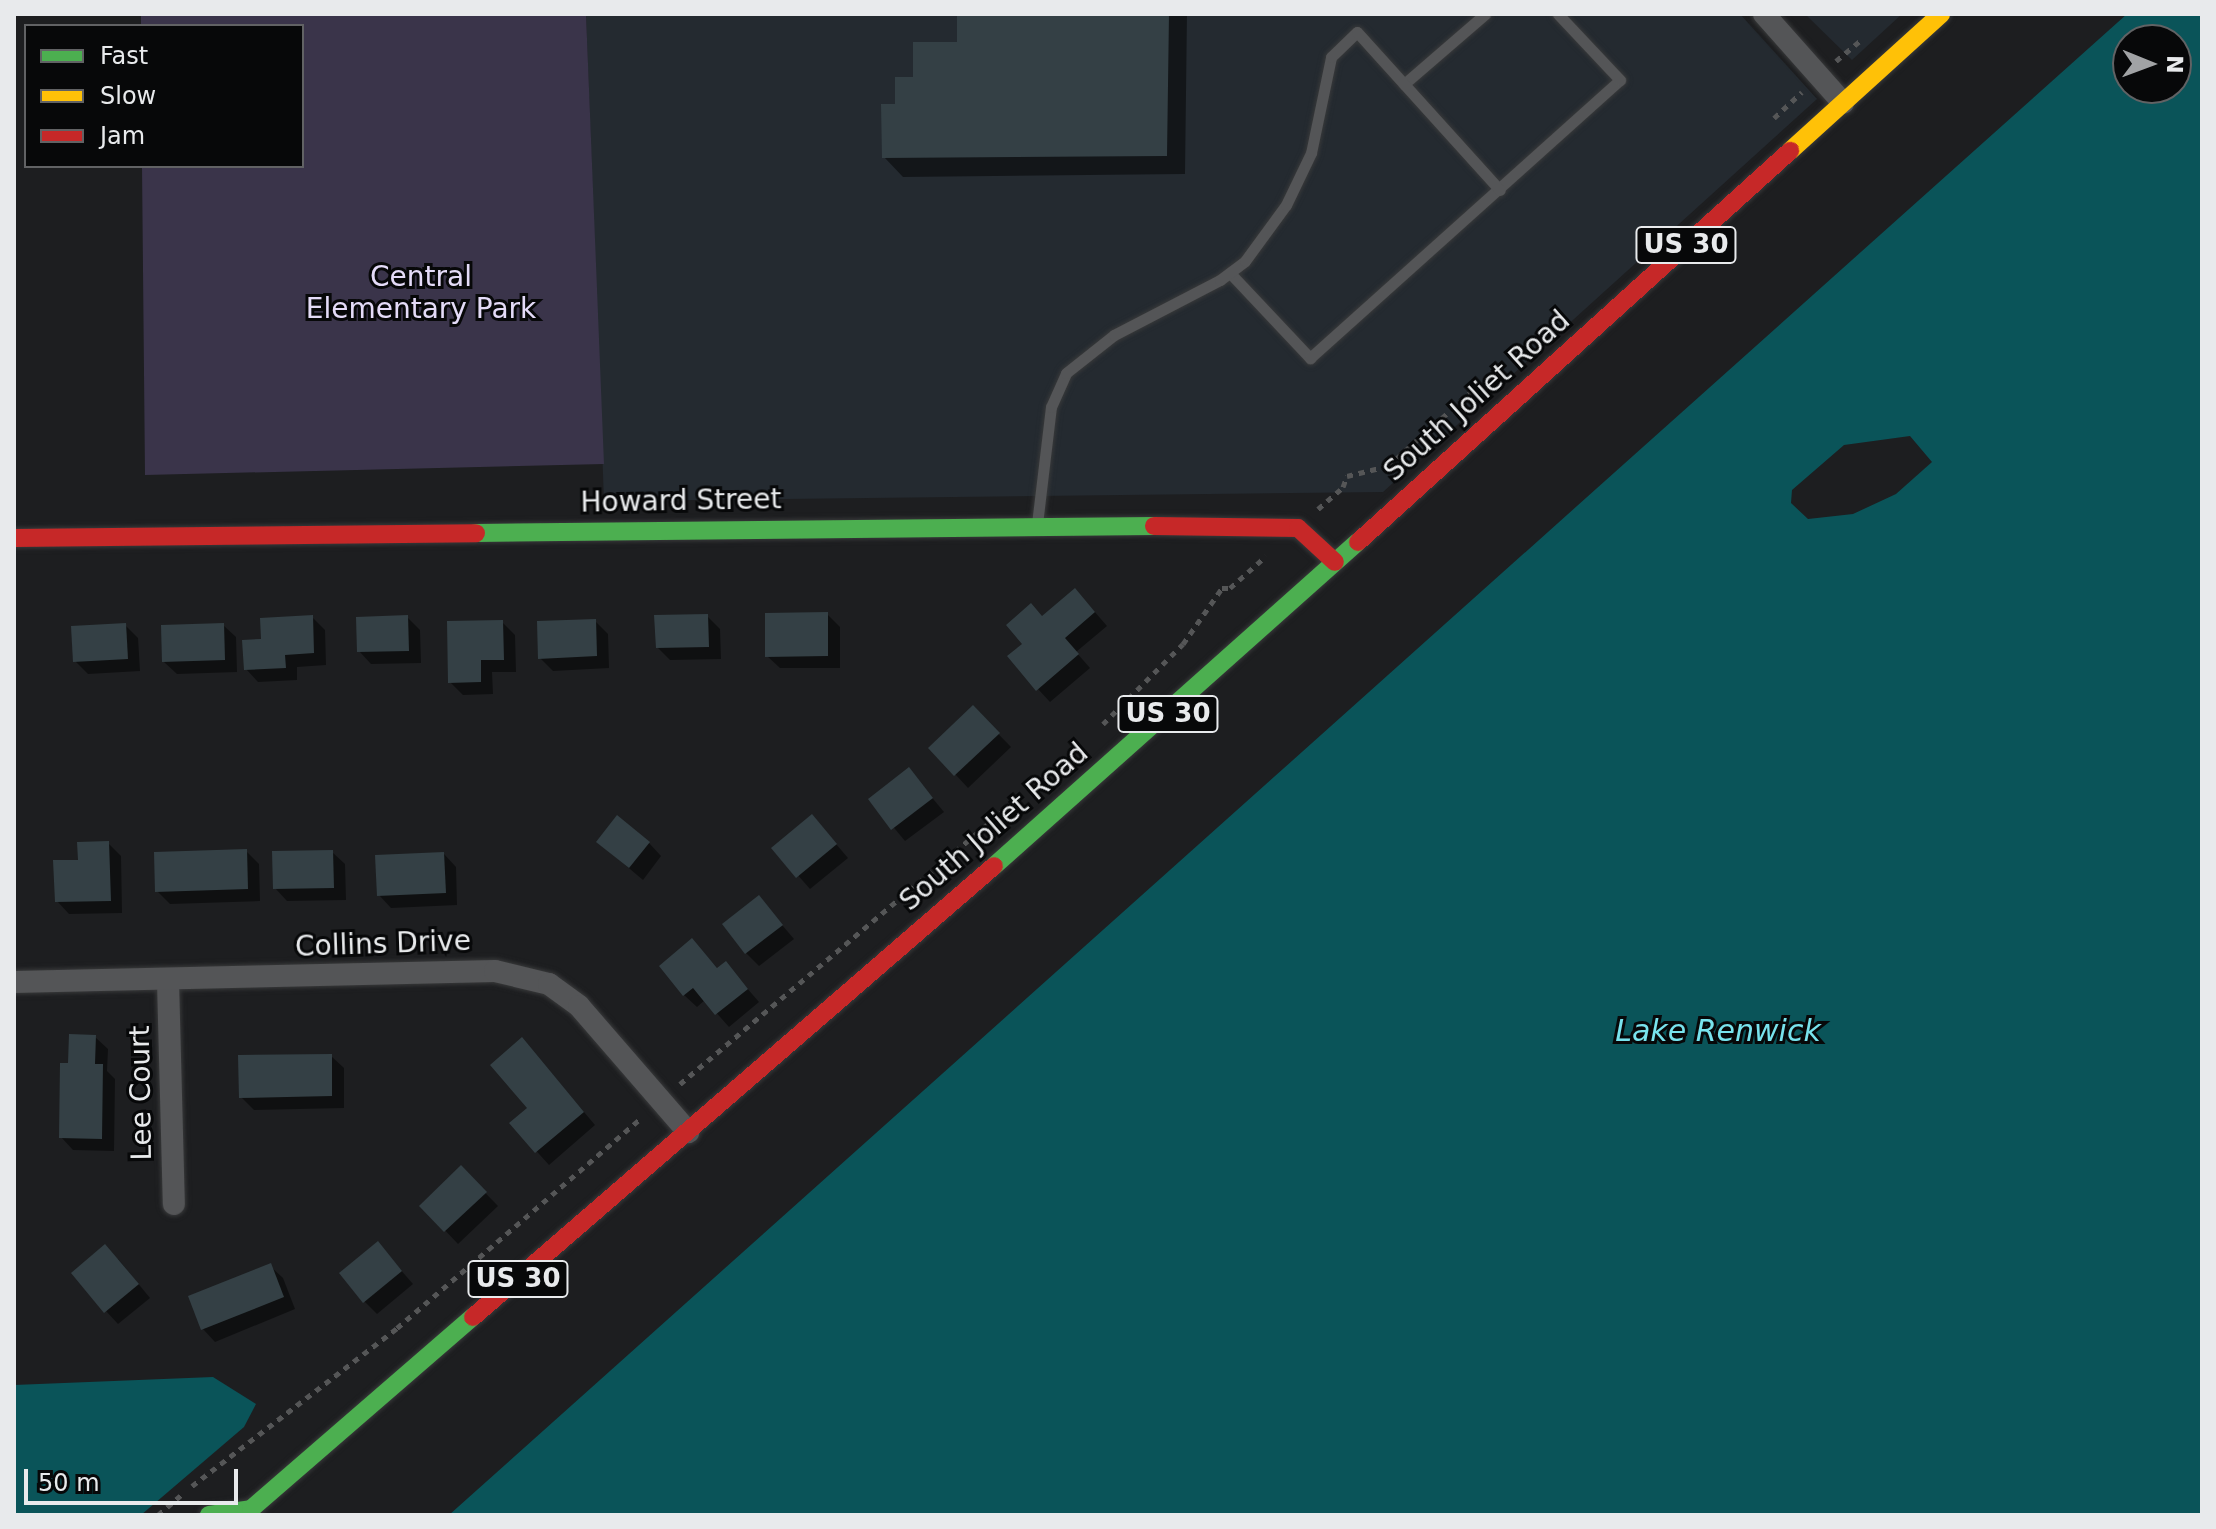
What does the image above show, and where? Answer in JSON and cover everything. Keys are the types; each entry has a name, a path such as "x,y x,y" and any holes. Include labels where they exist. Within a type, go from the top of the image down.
{"main road":[{"name":"South Joliet Road","path":"209,1515 250,1512 688,1132 1335,562 1941,14"},
{"name":"Howard Street","path":"14,538 1037,524 1298,528 1335,562"}],"street":[{"path":"1764,14 1843,103"},
{"name":"Collins Drive","path":"14,982 168,981 495,971 549,984 615,1044 688,1132"},
{"name":"Lee Court","path":"168,981 174,1204"}],"lane":[{"path":"1404,84 1485,14"},
{"path":"1230,273 1310,358 1620,80 1558,14"},
{"path":"1037,524 1051,407 1066,373 1086,353 1152,311 1230,273 1286,205 1311,153 1331,57 1357,32 1500,190"}],"path":[{"path":"1768,124 1787,105"},
{"path":"1343,487 1347,476 1388,466 1482,383"},
{"path":"1096,731 1183,644 1222,588 1230,588"},
{"path":"690,1075 1014,802"},
{"path":"158,1515 397,1328 638,1120"}],"shaded area":[{"path":"586,14 1740,14 1817,99 1383,492 604,501"},
{"path":"1805,14 1902,14 1852,60"}],"green space":[{"name":"Central Elementary Park","path":"141,14 586,14 604,464 145,475 142,168 304,168 304,24 141,24"}],"water":[{"name":"Lake Renwick","path":"2127,14 2202,14 2202,1515 449,1515 2112,27 2112,104 2192,104 2192,24 2116,24","holes":["1910,436 1932,462 1896,494 1853,514 1808,519 1791,503 1792,490 1844,445"]},
{"path":"213,1377 256,1404 244,1427 141,1515 14,1515 14,1385"}],"building":[{"path":"957,14 1169,14 1167,156 882,158 881,104 895,104 895,77 913,77 913,42 957,42"},
{"path":"1075,588 1095,612 1065,638 1079,654 1036,691 1007,656 1022,644 1006,625 1031,603 1042,616"},
{"path":"828,612 828,656 765,657 765,613"},
{"path":"708,614 709,647 656,648 654,615"},
{"path":"313,615 314,653 285,655 286,668 244,670 242,640 261,639 260,618"},
{"path":"408,615 409,651 357,652 356,617"},
{"path":"596,619 597,656 538,659 537,621"},
{"path":"503,620 504,660 481,660 481,682 448,683 447,621"},
{"path":"126,623 128,659 73,662 71,626"},
{"path":"224,623 225,660 162,662 161,625"},
{"path":"973,705 1000,733 954,776 928,748"},
{"path":"909,767 933,798 891,830 868,799"},
{"path":"812,814 837,844 796,878 771,848"},
{"path":"617,815 650,842 629,868 596,842"},
{"path":"109,841 111,901 55,902 53,860 78,860 77,842"},
{"path":"247,849 248,889 155,892 154,852"},
{"path":"333,850 334,888 273,889 272,851"},
{"path":"444,852 446,893 377,896 375,855"},
{"path":"759,895 783,925 745,954 722,924"},
{"path":"692,938 717,968 726,961 748,989 715,1015 693,988 683,996 659,966"},
{"path":"69,1034 96,1035 95,1064 103,1064 102,1139 59,1138 60,1063 68,1063"},
{"path":"522,1037 584,1112 535,1153 509,1123 527,1108 490,1065"},
{"path":"332,1054 332,1096 239,1098 238,1055"},
{"path":"461,1165 487,1192 444,1232 419,1206"},
{"path":"378,1241 402,1271 363,1303 339,1273"},
{"path":"105,1244 139,1284 104,1313 71,1273"},
{"path":"271,1263 284,1297 201,1330 188,1296"}],"traffic: fast":[{"path":"476,533 1154,526"},
{"path":"994,866 1358,542"},
{"path":"209,1515 251,1509 473,1317"}],"traffic: slow":[{"path":"1790,151 1941,14"}],"traffic: jam":[{"path":"1358,542 1790,151"},
{"path":"1154,526 1298,528 1335,562"},
{"path":"14,538 476,533"},
{"path":"473,1317 994,866"}]}
